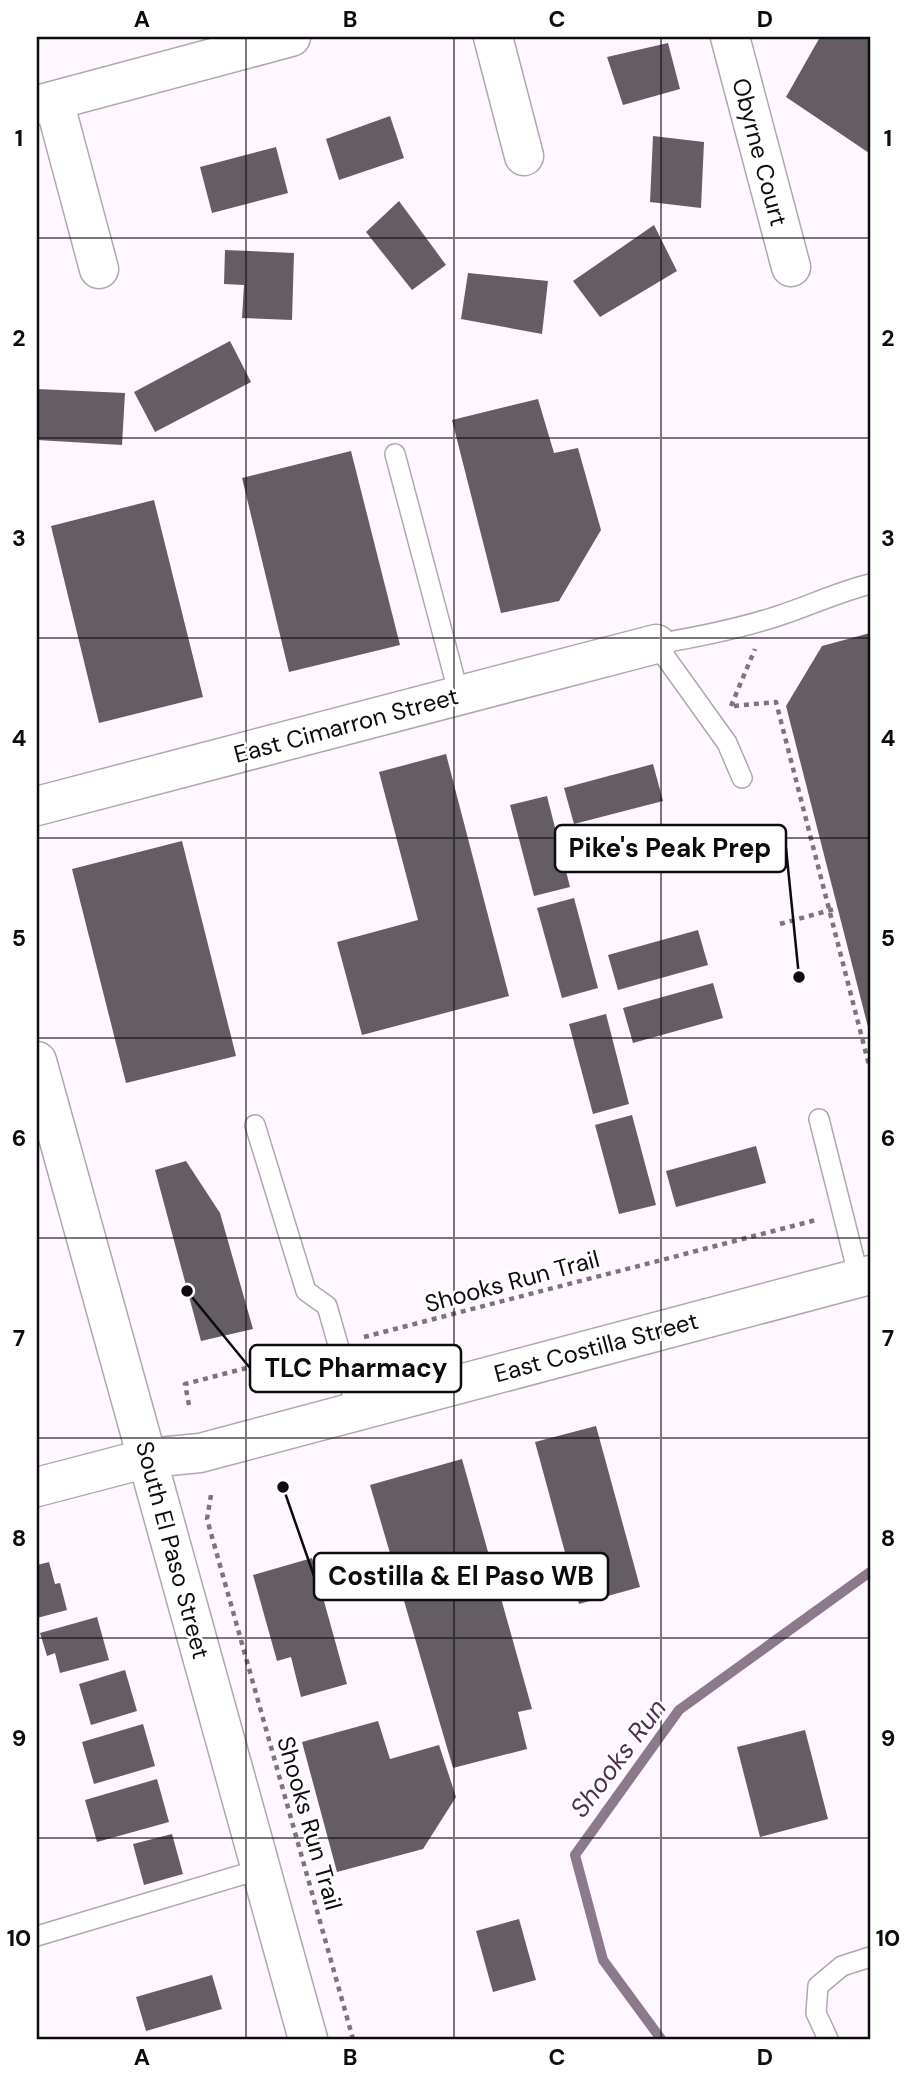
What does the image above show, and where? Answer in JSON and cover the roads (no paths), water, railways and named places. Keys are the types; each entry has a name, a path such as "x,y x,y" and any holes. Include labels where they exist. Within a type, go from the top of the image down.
{"street":[{"path":"99,270 45,103 291,37"},
{"path":"493,37 524,156"},
{"name":"Obyrne Court","path":"730,37 790,267"},
{"name":"East Cimarron Street","path":"37,806 656,644"},
{"name":"South El Paso Street","path":"40,1083 148,1458 308,2039"},
{"name":"East Costilla Street","path":"37,1487 148,1458 200,1453 865,1277"}],"lane":[{"path":"395,454 459,695"},
{"path":"742,778 727,743 656,644 731,631 840,591 870,584"},
{"path":"819,1119 843,1213 865,1277"},
{"path":"256,1125 306,1292 327,1306 357,1411"},
{"path":"37,1936 261,1869"},
{"path":"828,2039 816,2013 818,1986 842,1966 870,1957"}],"waterway":[{"name":"Shooks Run","path":"661,2039 603,1960 575,1855 679,1710 870,1572"}],"place":[{"name":"Pike's Peak Prep","path":"799,977"},
{"name":"TLC Pharmacy","path":"187,1291"},
{"name":"Costilla & El Paso WB","path":"283,1487"}]}
